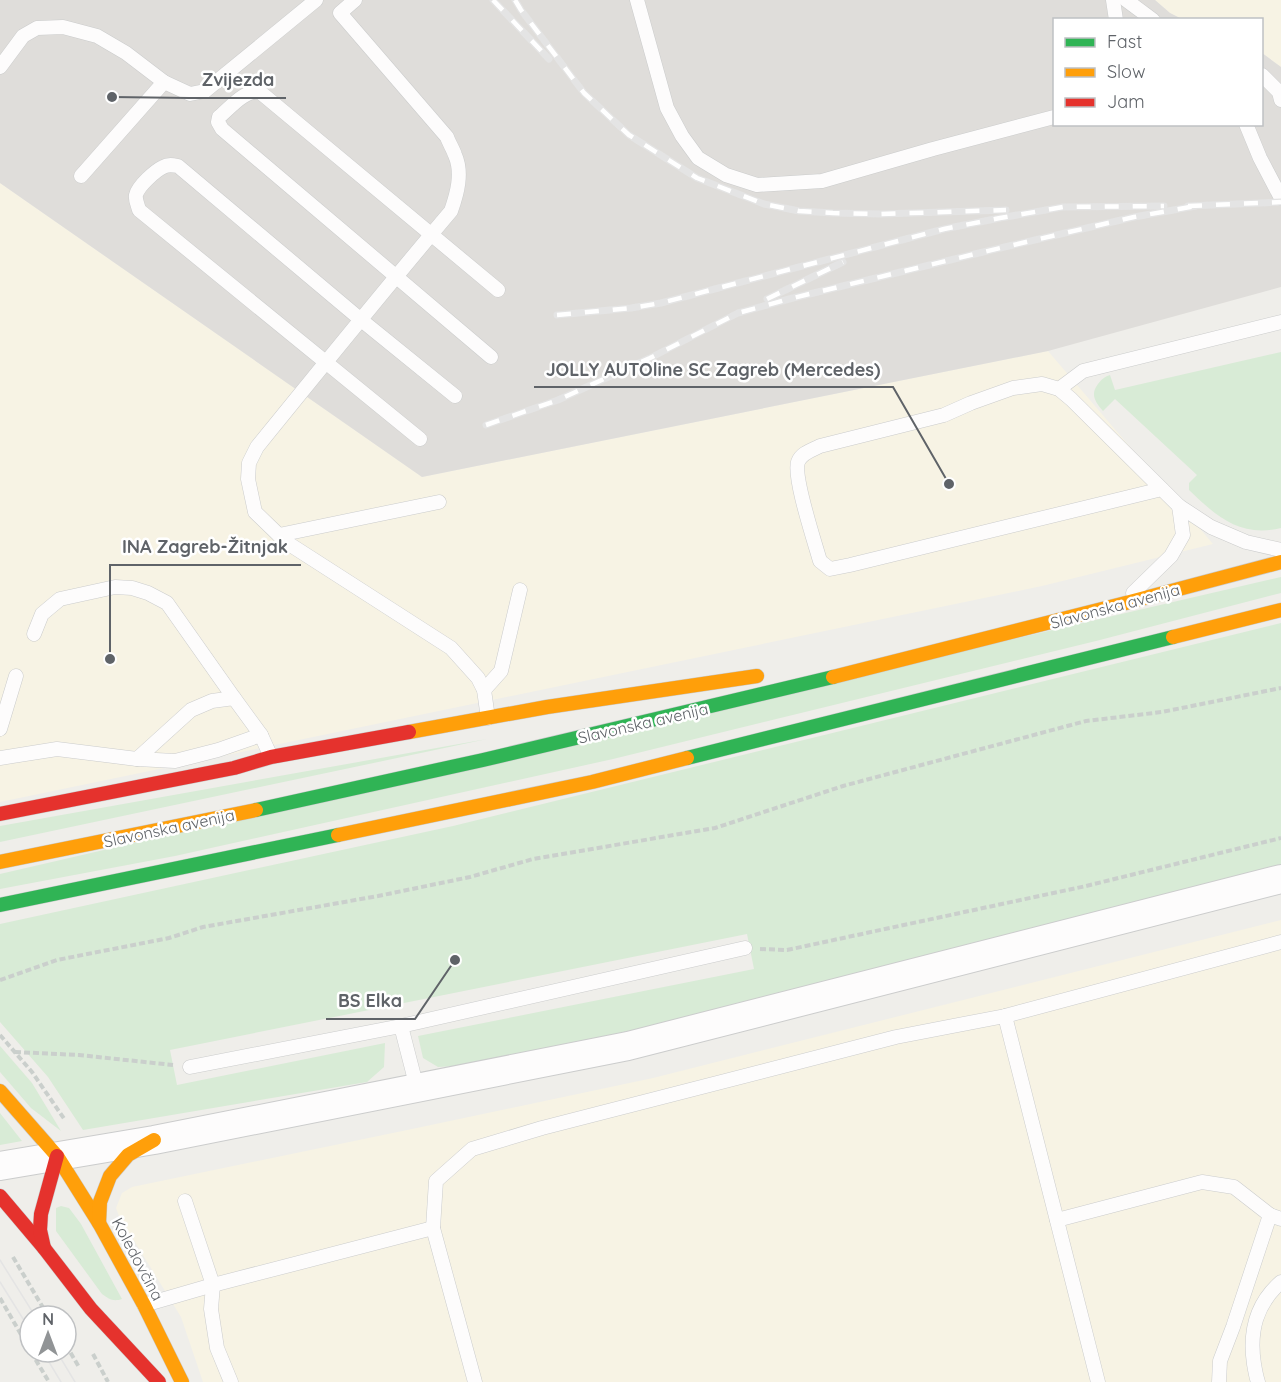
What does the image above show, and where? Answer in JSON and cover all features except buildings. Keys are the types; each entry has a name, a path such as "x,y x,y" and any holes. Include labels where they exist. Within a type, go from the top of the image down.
{"main road":[{"name":"Slavonska avenija","path":"0,862 399,780 630,727 1281,562"},
{"path":"0,905 592,782 1281,610"},
{"path":"849,660 901,660"},
{"path":"0,814 234,768 271,757 610,696 770,673"},
{"name":"Koledovčina","path":"0,1090 57,1156 99,1223 138,1306 182,1382"},
{"path":"99,1223 100,1202 110,1176 128,1155 154,1140"},
{"path":"44,1248 40,1230 41,1214 57,1156"},
{"path":"0,1196 92,1309 159,1382"},
{"path":"92,1309 112,1310"}],"street":[{"path":"0,1166 154,1140 628,1046 1281,879"}],"lane":[{"path":"0,67 23,36 37,28 63,27 97,36 126,53 164,82 190,94 205,91 316,0"},
{"path":"355,0 340,13 447,137 456,157 458,192 451,211 257,447 249,463 248,479 255,512 286,542 451,648 478,678 484,690 488,718"},
{"path":"637,0 667,108 682,136 698,158 726,175 758,185 822,181 1053,117"},
{"path":"1113,0 1116,18"},
{"path":"1126,0 1150,18"},
{"path":"1263,76 1279,92 1281,100"},
{"path":"81,176 164,82"},
{"path":"491,357 222,129 218,122 219,117 248,93 260,92 498,290"},
{"path":"1247,126 1260,158 1281,198"},
{"path":"420,439 139,210 136,195 141,185 163,167 178,166 455,396"},
{"path":"1059,389 1083,371 1281,322"},
{"path":"1162,489 830,569 820,561 798,483 797,463 804,453 820,446 944,415 1012,388 1041,384 1059,389 1071,399 1162,489 1179,506 1211,527 1246,542 1281,550"},
{"path":"279,535 439,502"},
{"path":"1122,604 1171,556 1183,535 1179,506"},
{"path":"34,634 42,614 60,599 114,587 148,592 167,603 261,735 271,757"},
{"path":"484,690 501,671 520,590"},
{"path":"0,729 16,676"},
{"path":"137,759 191,710 212,701 234,698"},
{"path":"0,758 57,749 137,759 175,760 218,750 261,735"},
{"path":"475,1382 433,1228 436,1181 472,1149 542,1128 896,1037 1005,1016 1281,942"},
{"path":"190,1067 401,1026 745,948"},
{"path":"1005,1016 1098,1382"},
{"path":"401,1026 417,1088"},
{"path":"1057,1220 1202,1182 1234,1187 1275,1217 1220,1361 1219,1382"},
{"path":"185,1201 213,1285 211,1309 217,1348 231,1382"},
{"path":"138,1306 433,1228"},
{"path":"1258,1382 1252,1350 1255,1320 1269,1293 1281,1282"}],"path":[{"path":"0,980 57,960 169,938 203,927 447,882 533,859 715,828 843,786 1086,721 1162,712 1281,688"},
{"path":"745,948 787,950 1086,886 1281,837"},
{"path":"0,1035 32,1072 71,1129"},
{"path":"15,1052 79,1055 190,1067"},
{"path":"8,1250 41,1304"},
{"path":"0,1298 18,1329"},
{"path":"39,1364 49,1382"}],"shaded area":[{"path":"0,0 1155,0 1180,18 1053,18 1053,126 1263,126 1263,54 1281,67 1281,287 1048,351 422,477 0,183"},
{"path":"1155,0 1281,0 1281,67 1263,54 1263,18 1180,18"},
{"path":"0,183 422,477 1048,351 1213,544 1042,586 0,802"},
{"path":"1281,920 1281,1382 203,1382 181,1317 116,1208 122,1193 132,1187 653,1078"}],"green space":[{"path":"1281,352 1281,528 1253,530 1219,516 1189,490 1189,483 1197,475 1115,399 1103,411 1094,398 1094,391 1098,384 1110,375 1115,390"},
{"path":"1281,577 1281,593 1096,641 613,759 175,856 0,889 0,874"},
{"path":"1281,623 1281,866 799,993 495,1064 438,1067 423,1058 418,1036 754,969 747,934 170,1050 177,1085 385,1043 384,1067 367,1082 83,1130 48,1077 0,1022 0,924 453,826"},
{"path":"487,739 0,842 0,826"},
{"path":"0,1046 32,1083 61,1131 31,1108 0,1072"},
{"path":"0,1113 22,1141 0,1145"},
{"path":"61,1206 69,1208 81,1224 122,1299 111,1300 102,1294 56,1231 56,1208"}],"tram line":[{"path":"0,1260 28,1304"},
{"path":"0,1282 18,1311"},
{"path":"50,1364 61,1382"},
{"path":"64,1364 75,1382"}],"railway":[{"path":"493,0 549,59"},
{"path":"515,0 584,93 629,135 697,178 764,204 799,211 881,214 1006,210"},
{"path":"1188,206 1281,202"},
{"path":"557,315 661,303 944,229 1000,218 1063,207 1164,206"},
{"path":"486,425 558,400 650,358 738,313 979,253 1134,217 1196,206"},
{"path":"767,299 843,262"}],"traffic: fast":[{"path":"687,758 1173,637"},
{"path":"256,810 483,760 833,677"},
{"path":"0,905 338,835"}],"traffic: slow":[{"path":"833,677 1281,562"},
{"path":"1173,637 1281,610"},
{"path":"409,732 547,707 757,676"},
{"path":"338,835 592,782 687,758"},
{"path":"0,862 256,810"},
{"path":"0,1091 57,1156 99,1223 144,1305 182,1382"},
{"path":"99,1223 100,1202 110,1176 128,1155 154,1140"}],"traffic: jam":[{"path":"0,814 234,768 271,757 409,732"},
{"path":"44,1248 40,1230 41,1214 57,1156"},
{"path":"0,1196 91,1309 159,1382"}],"place":[{"name":"Zvijezda","path":"112,97"},
{"name":"JOLLY AUTOline SC Zagreb (Mercedes)","path":"949,484"},
{"name":"INA Zagreb-Žitnjak","path":"110,659"},
{"name":"BS Elka","path":"455,960"}]}
